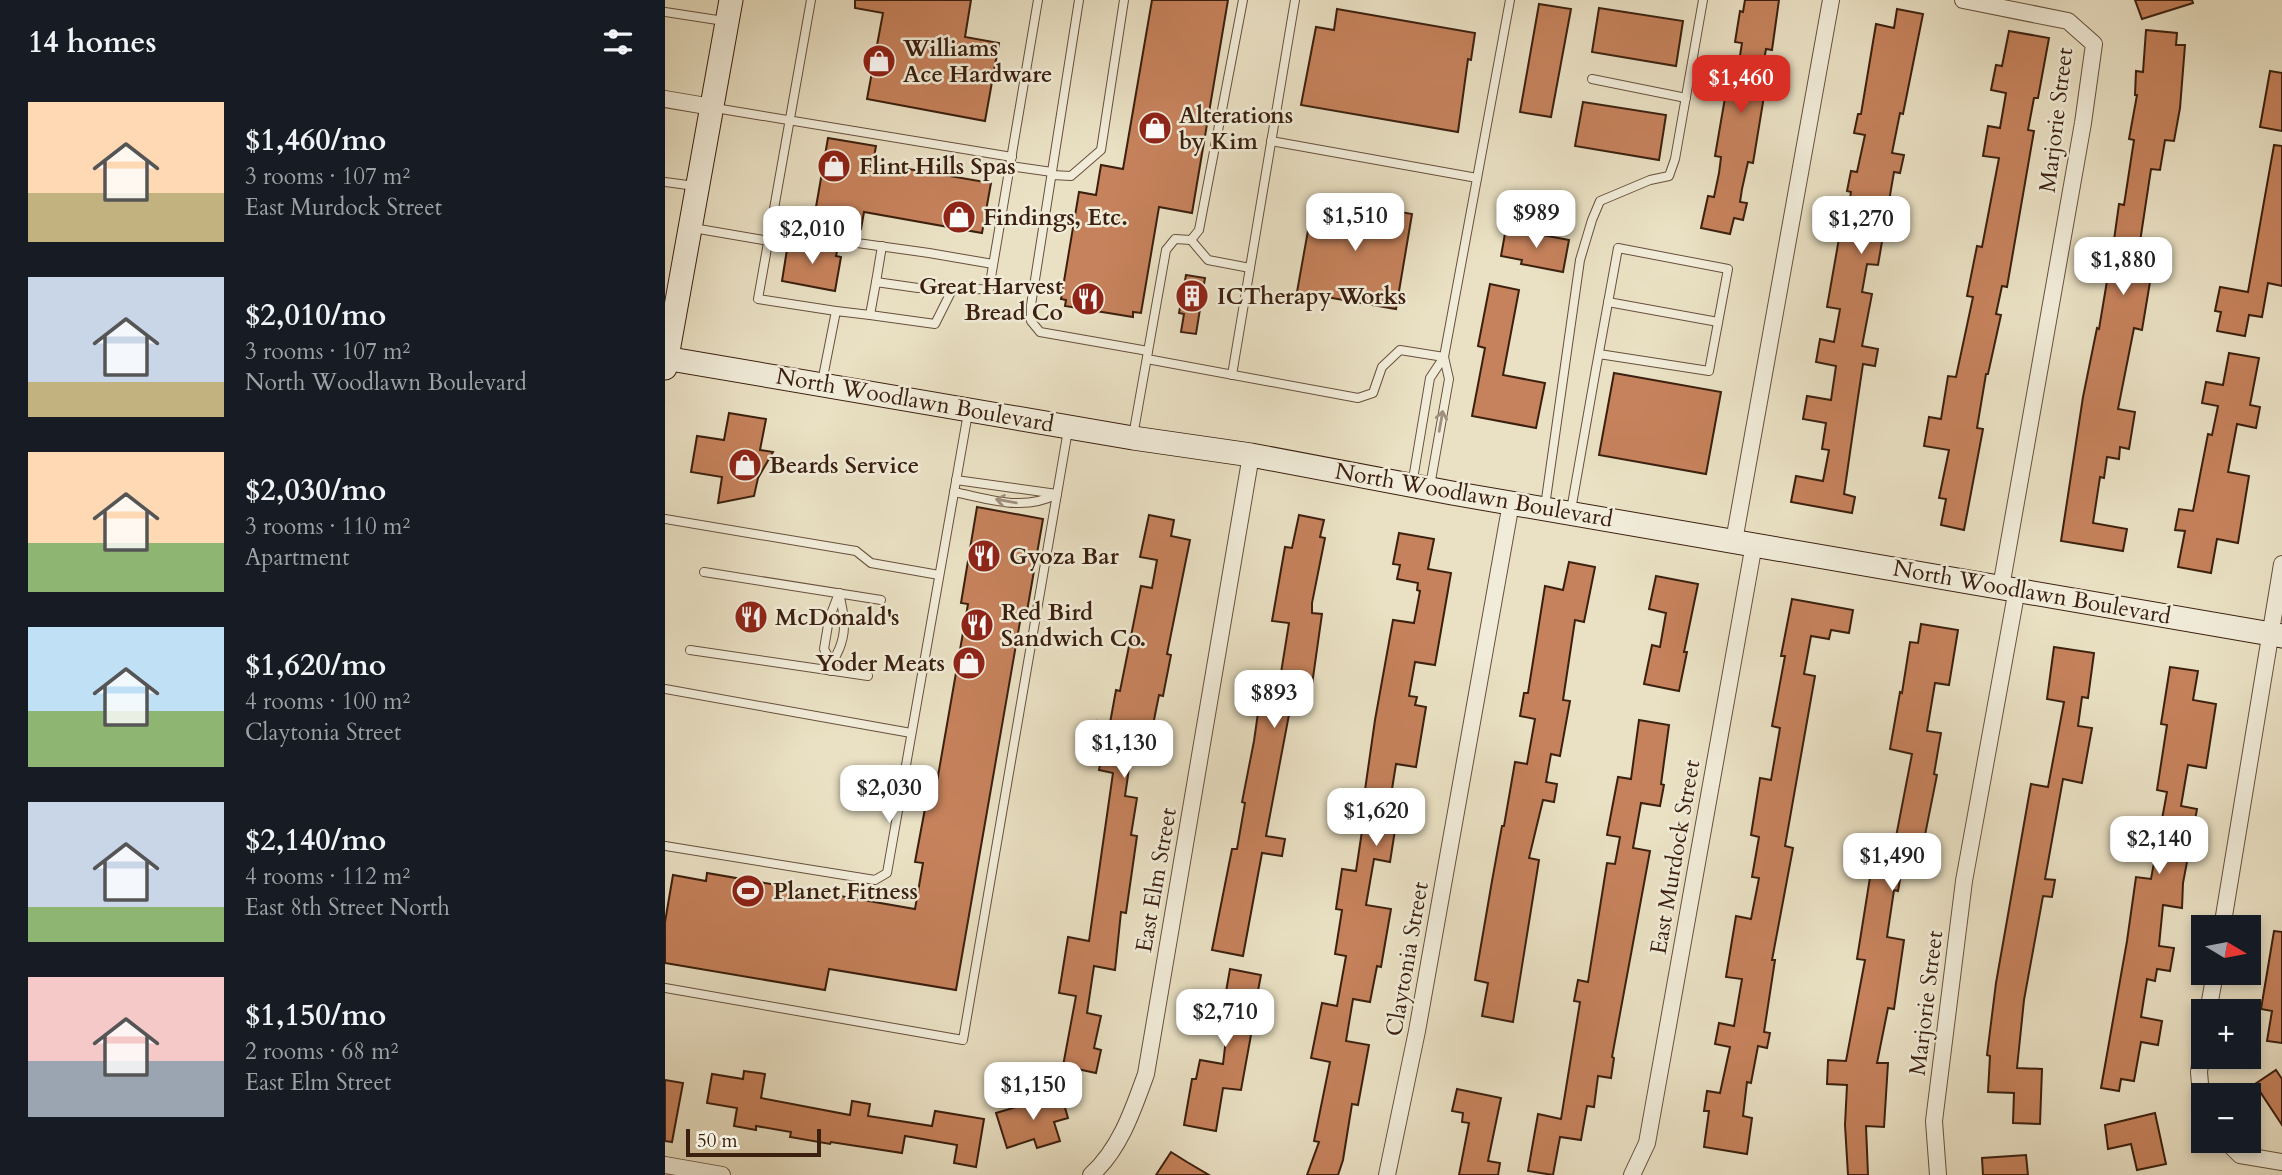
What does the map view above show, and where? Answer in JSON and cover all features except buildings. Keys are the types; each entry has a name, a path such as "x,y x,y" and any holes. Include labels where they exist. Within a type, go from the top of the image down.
{"main road":[{"path":"666,361 729,11"},
{"name":"North Woodlawn Boulevard","path":"666,361 1251,455 1545,509 2276,635"}],"street":[{"name":"East Murdock Street","path":"1632,1175 1647,1143 1831,0"},
{"name":"Marjorie Street","path":"1938,1175 1934,1122 1963,881 2094,44 2068,21 1963,0"},
{"path":"665,99 712,107"},
{"name":"East Elm Street","path":"1091,1175 1114,1147 1129,1121 1146,1074 1251,455"},
{"name":"Claytonia Street","path":"1387,1175 1417,1031 1511,503"},
{"path":"2224,915 2276,635 2282,564"},
{"path":"2238,1153 2282,1163"},
{"path":"665,1165 722,1175"}],"lane":[{"path":"811,0 758,299 935,324 952,290"},
{"path":"940,290 989,289 1038,0"},
{"path":"1079,0 1031,306 1031,321 1040,332 1232,375 1358,398 1373,393 1383,367 1400,350 1444,357"},
{"path":"712,107 1011,162 1071,176 1101,150 1124,0"},
{"path":"1191,240 1199,230 1243,0"},
{"path":"1232,375 1295,0"},
{"path":"1420,487 1430,378 1444,357 1510,0"},
{"path":"1545,509 1580,260 1592,220 1600,201 1650,180 1669,176 1675,159 1703,0"},
{"path":"665,12 729,11"},
{"path":"1592,79 1686,97"},
{"path":"1271,141 1477,178"},
{"path":"665,181 698,187"},
{"path":"691,227 882,246 993,264"},
{"path":"1133,438 1167,250 1175,239 1191,240 1208,260 1250,268"},
{"path":"870,315 882,246"},
{"path":"1570,513 1618,248 1728,269 1709,371 1599,354"},
{"path":"876,282 918,288"},
{"path":"1608,302 1718,322"},
{"path":"821,385 836,311"},
{"path":"1420,487 1449,379 1444,357"},
{"path":"665,846 875,880 887,873 968,410"},
{"path":"665,988 963,1040 1069,427"},
{"path":"956,480 1057,494"},
{"path":"954,492 1024,505 1044,501 1057,494"},
{"path":"665,519 856,551 871,563 939,575"},
{"path":"704,572 881,600"},
{"path":"831,667 841,646 846,625 839,593"},
{"path":"831,667 824,649 829,619 839,593"},
{"path":"689,650 831,667 868,676"},
{"path":"665,689 911,733"}],"place":[{"name":"Williams Ace Hardware","path":"879,61"},
{"name":"Alterations by Kim","path":"1155,128"},
{"name":"Flint Hills Spas","path":"834,166"},
{"name":"Findings, Etc.","path":"959,217"},
{"name":"ICTherapy Works","path":"1192,296"},
{"name":"Great Harvest Bread Co","path":"1088,299"},
{"name":"Beards Service","path":"745,465"},
{"name":"Gyoza Bar","path":"984,556"},
{"name":"McDonald's","path":"751,617"},
{"name":"Red Bird Sandwich Co.","path":"977,625"},
{"name":"Yoder Meats","path":"969,663"},
{"name":"Planet Fitness","path":"748,891"}]}
